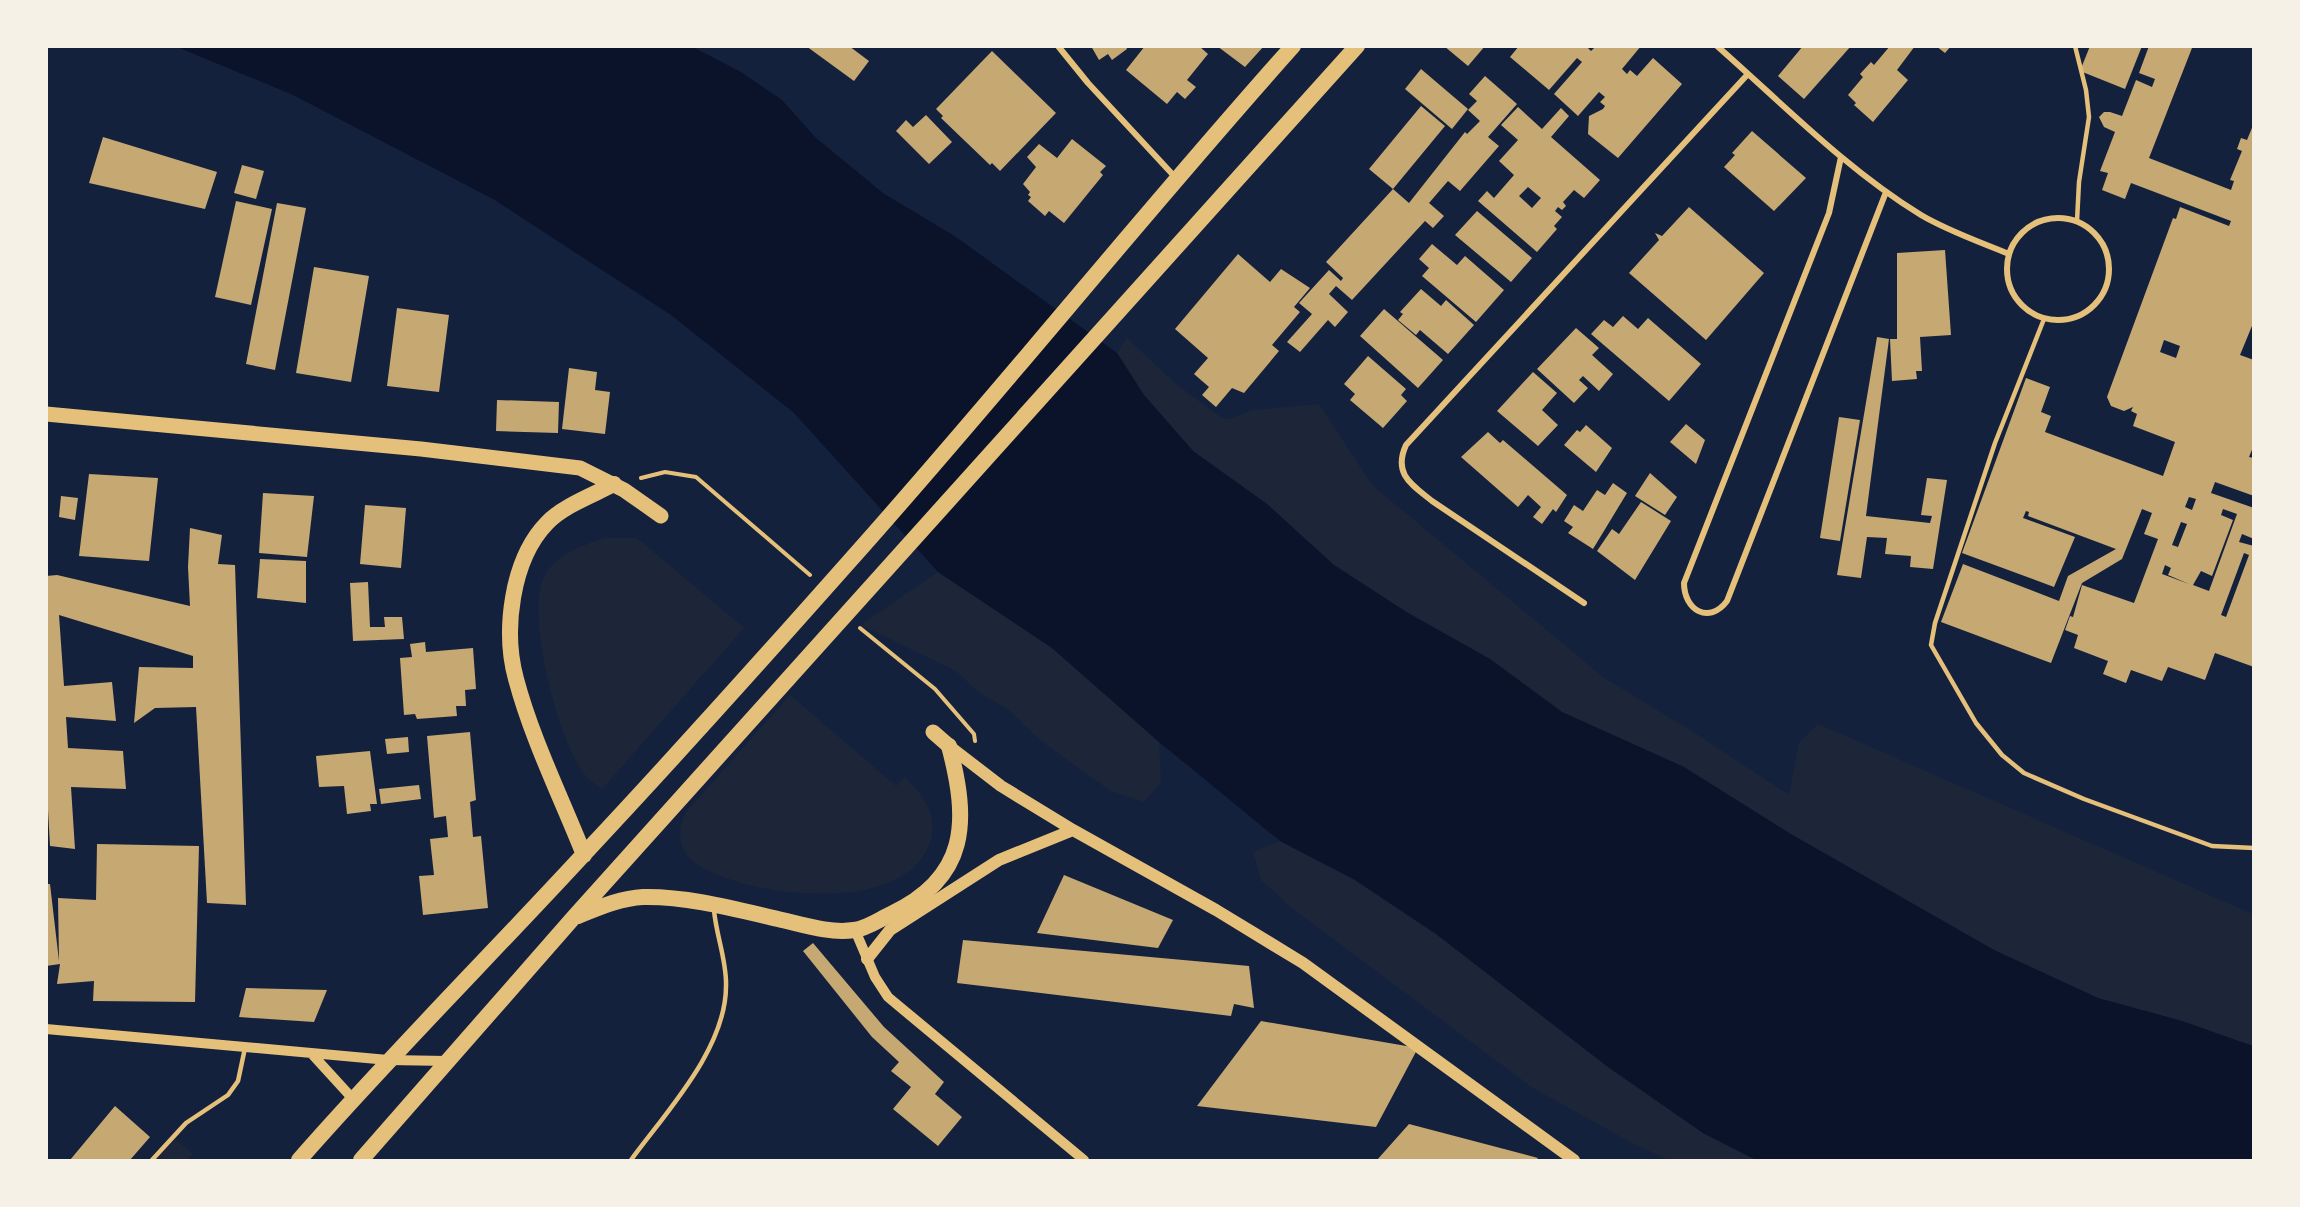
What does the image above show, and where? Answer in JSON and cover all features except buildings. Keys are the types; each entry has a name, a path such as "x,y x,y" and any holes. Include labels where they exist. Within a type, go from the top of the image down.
{"highway":[{"path":"299,1161 388,1060 584,855 847,564 1066,313 1176,177 1293,46"},
{"path":"361,1161 574,917 1357,46"},
{"path":"584,855 516,678 510,640 515,594 523,561 534,539 548,522 614,484"},
{"path":"574,917 610,904 643,897 714,906 816,928 855,930 904,908 926,894 941,879 960,842 957,778 949,746"}],"main road":[{"path":"46,414 580,468 614,484 661,516"},
{"path":"933,732 1001,786 1303,963 1568,1159"},
{"path":"867,959 890,930 999,860 1073,830"}],"street":[{"path":"1058,46 1088,83 1176,177"},
{"path":"1717,46 1841,157 1886,192 1934,222 2009,254"},
{"path":"1584,603 1432,501 1410,483 1402,471 1400,459 1406,446 1748,74"},
{"path":"1841,157 1828,213 1684,583 1686,599 1697,610 1710,614 1717,612 1727,601 1886,192"},
{"path":"2058,217 2077,221 2092,230 2103,243 2109,259 2109,277 2103,293 2093,307 2078,316 2061,320 2044,319 2029,311 2016,299 2009,284 2007,266 2009,254 2019,237 2038,221 2058,217"},
{"path":"855,930 867,959 888,997 1084,1161"},
{"path":"46,1029 246,1045 388,1060 447,1061"},
{"path":"311,1053 353,1099"}],"lane":[{"path":"2075,46 2086,90 2089,117 2079,182 2077,221"},
{"path":"2044,319 1991,454 1935,623 1931,645 1976,723 2002,755 2024,773 2084,800 2212,846 2253,848"},
{"path":"631,1161 690,1079 717,1036 726,987 714,906"},
{"path":"152,1161 186,1123 228,1095 238,1081 246,1045"}],"path":[{"path":"614,484 665,472 696,477 825,588"},
{"path":"846,616 935,689 954,709 974,734 980,770"}],"shaded area":[{"path":"691,46 741,72 782,100 815,137 883,193 956,237 1117,353 1144,395 1193,451 1267,504 1334,565 1408,613 1490,659 1562,712 1684,767 1789,833 1994,950 2098,998 2182,1021 2253,1046 2253,1160 1756,1160 1703,1133 1608,1067 1436,934 1355,880 1280,841 1159,742 1052,648 938,572 794,413 671,315 493,199 293,95 177,47"},
{"path":"1127,338 1176,384 1222,418 1230,419 1252,410 1319,404 1372,485 1603,677 1789,795 1799,743 1818,724 2253,914 2253,1046 2182,1021 2098,998 1994,950 1789,833 1684,767 1562,712 1490,659 1408,613 1334,565 1267,504 1193,451 1144,395 1117,353"},
{"path":"604,538 637,538 744,628 602,789 584,774 574,757 555,707 542,648 539,596 544,577 555,562 570,552"},
{"path":"938,572 1052,648 1159,742 1161,782 1144,802 1111,791 1041,741 1010,711 976,690 956,671 861,625"},
{"path":"790,695 896,786 905,777 924,800 933,825 929,845 915,866 893,881 866,889 835,893 773,890 723,877 696,864 685,852 680,832 685,813"},
{"path":"1280,841 1355,880 1436,934 1608,1067 1703,1133 1756,1160 1668,1160 1630,1142 1533,1088 1292,908 1261,880 1253,852"},
{"path":"175,1139 193,1154 187,1160 156,1160"}]}
